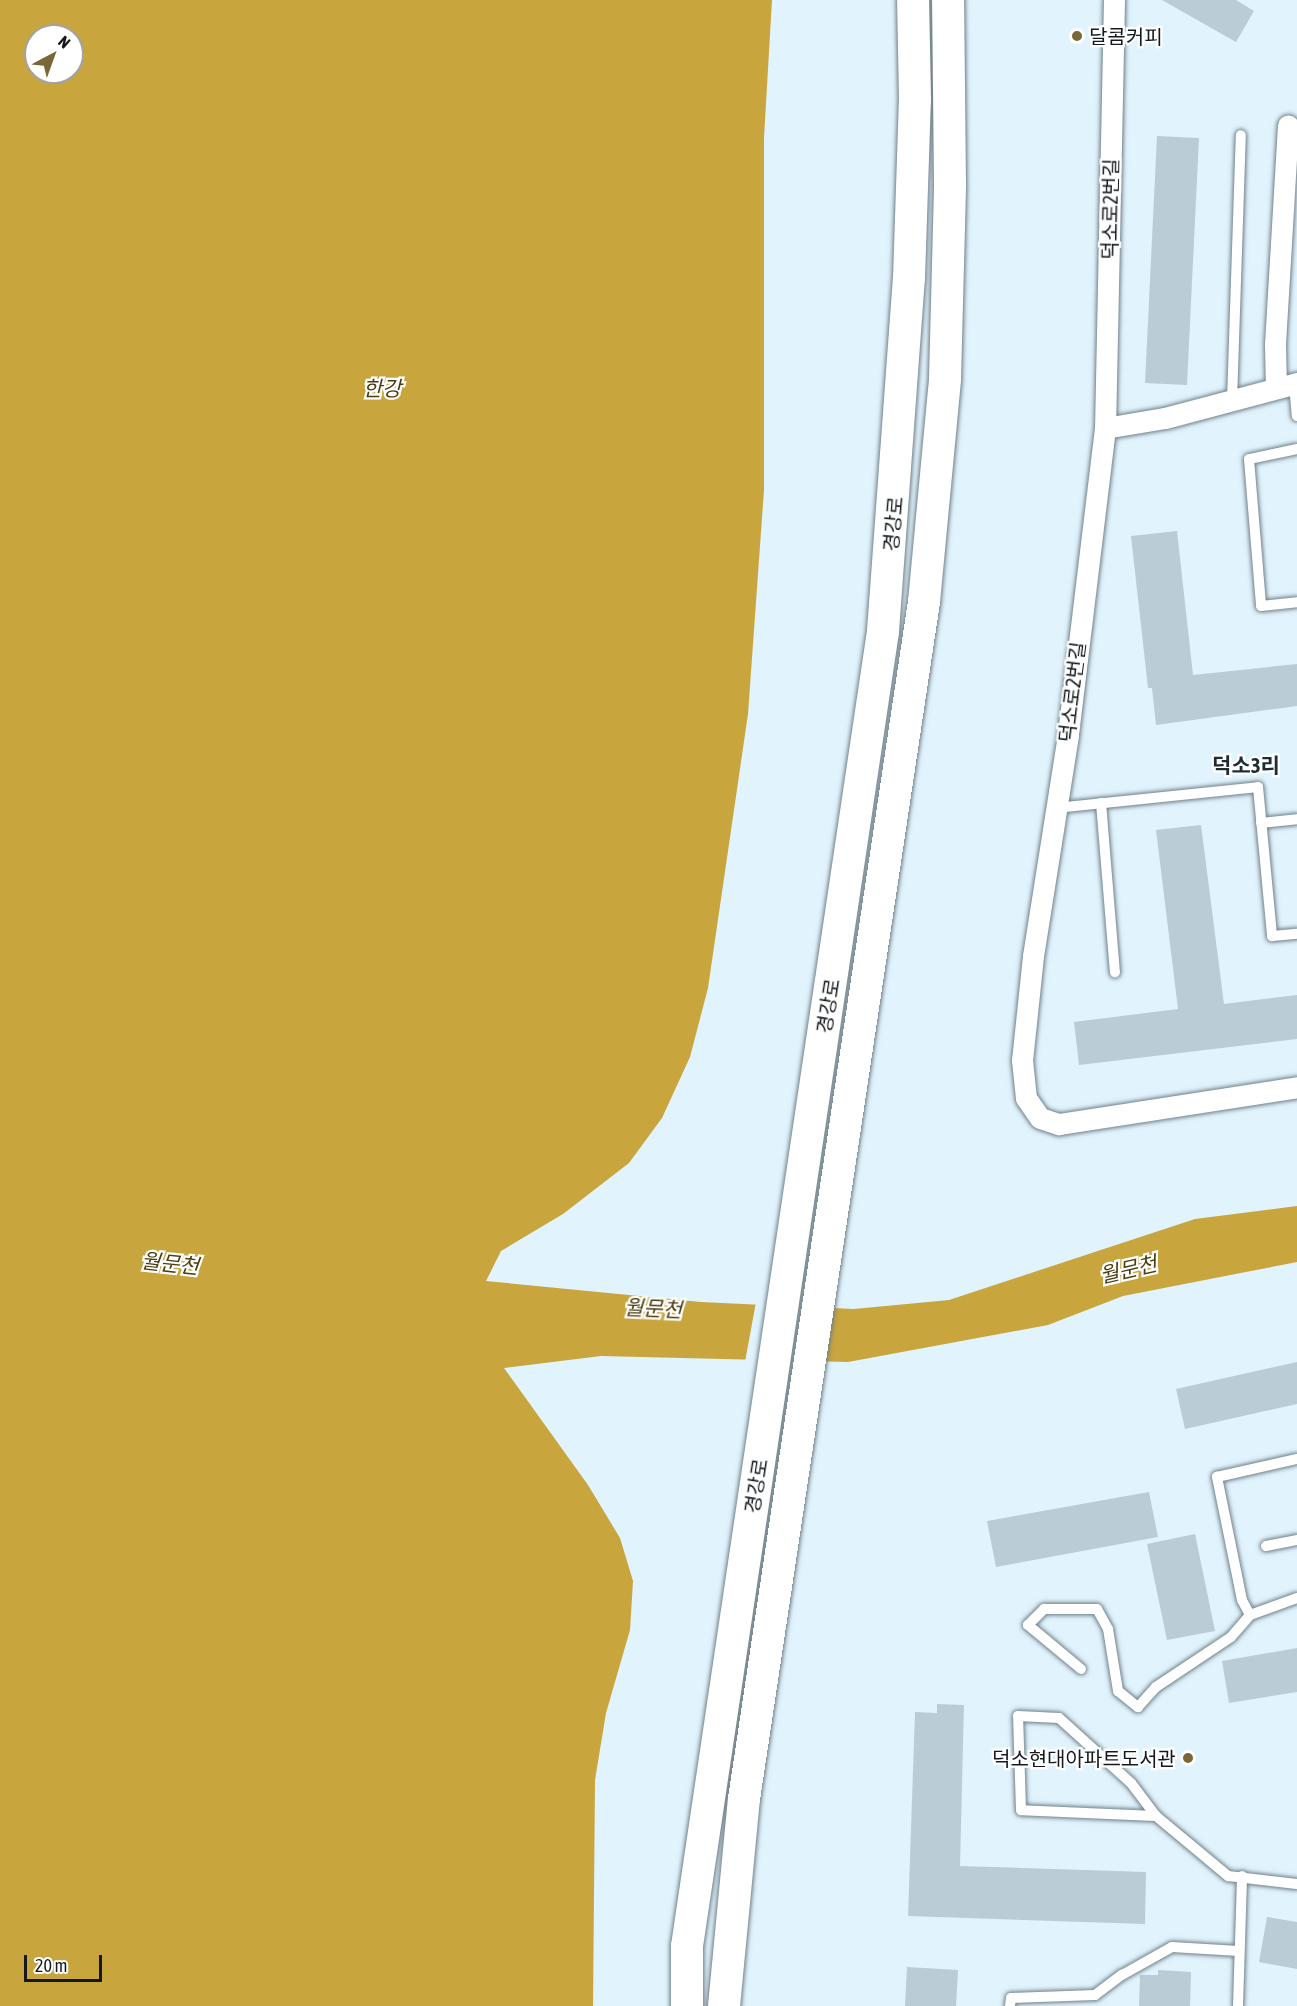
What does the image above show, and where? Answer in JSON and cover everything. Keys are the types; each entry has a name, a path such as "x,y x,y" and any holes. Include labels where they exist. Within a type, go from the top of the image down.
{"main road":[{"name":"경강로","path":"687,2006 689,1934 883,631 909,278 915,100 913,0"},
{"name":"경강로","path":"724,2006 744,1799 924,602 945,379 950,184 948,0"}],"street":[{"name":"덕소로2번길","path":"1114,0 1105,428 1056,808 1032,956 1022,1060 1026,1098 1040,1118 1059,1124 1297,1087"},
{"path":"1105,428 1165,418 1289,385 1275,344 1288,125"}],"lane":[{"path":"1232,401 1241,135"},
{"path":"1289,385 1297,416"},
{"path":"1297,449 1249,459 1261,606 1297,602"},
{"path":"1056,808 1258,787 1272,936 1297,934"},
{"path":"1101,803 1115,972"},
{"path":"1261,823 1297,819"},
{"path":"1250,1615 1242,1600 1217,1477 1297,1459"},
{"path":"1266,1546 1297,1540"},
{"path":"1080,1669 1028,1625 1044,1609 1097,1609 1108,1629 1119,1691 1138,1707 1156,1687 1231,1637 1250,1615 1297,1598"},
{"path":"1156,1816 1021,1810 1018,1716 1059,1718 1131,1783 1156,1816 1228,1876 1297,1884"},
{"path":"1238,2006 1242,1876"},
{"path":"1010,2006 1011,1998 1094,2001 1122,1975 1172,1947 1239,1951"}],"water":[{"name":"한강","path":"0,0 772,0 764,138 764,490 748,714 708,988 690,1057 662,1118 629,1163 563,1214 501,1251 486,1281 701,1302 854,1309 949,1300 1195,1219 1297,1206 1297,1262 1123,1296 1048,1325 848,1362 601,1356 504,1368 588,1485 620,1538 633,1581 630,1630 606,1713 595,1780 593,2006 0,2006"}],"pier":[{"path":"756,1302 832,1305 823,1364 745,1362"}],"building":[{"path":"1162,0 1236,0 1254,11 1236,42"},
{"path":"1157,136 1199,138 1187,385 1145,383"},
{"path":"1177,531 1193,675 1297,664 1297,706 1156,725 1152,688 1148,688 1131,536"},
{"path":"1201,825 1224,1004 1297,995 1297,1039 1079,1065 1074,1022 1178,1009 1156,830"},
{"path":"1297,1362 1297,1404 1185,1429 1176,1389"},
{"path":"1149,1492 1158,1537 996,1567 987,1521"},
{"path":"1195,1534 1215,1631 1167,1640 1147,1544"},
{"path":"1297,1648 1297,1692 1229,1703 1222,1661"},
{"path":"937,1704 964,1705 960,1866 1146,1872 1145,1924 908,1916 915,1712 937,1713"},
{"path":"1267,1917 1297,1922 1297,1969 1259,1962"},
{"path":"907,1967 958,1970 956,2006 905,2006"},
{"path":"1158,1970 1191,1972 1190,2006 1139,2006 1140,1975 1158,1975"}],"place":[{"name":"달콤커피","path":"1077,36"},
{"name":"덕소현대아파트도서관","path":"1188,1758"}],"district":[{"name":"덕소3리","path":"1246,765"}],"water label":[{"name":"월문천","path":"170,1263"},
{"name":"월문천","path":"1128,1269"},
{"name":"월문천","path":"653,1308"}]}
